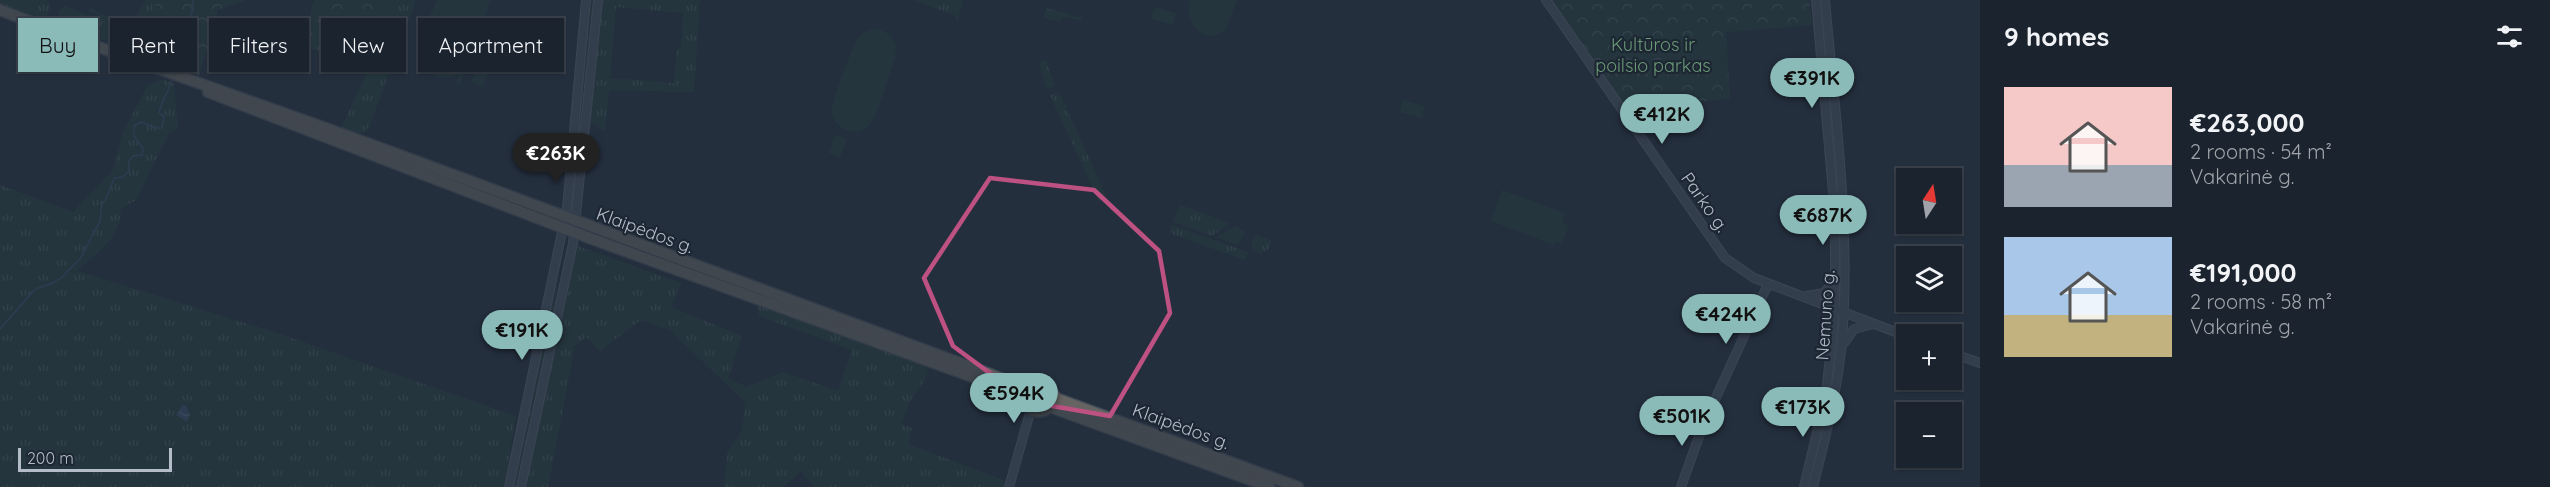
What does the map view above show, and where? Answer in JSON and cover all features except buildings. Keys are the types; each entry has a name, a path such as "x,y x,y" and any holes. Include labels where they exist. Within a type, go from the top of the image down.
{"highway":[{"name":"Klaipėdos g.","path":"0,10 181,78 221,98 764,296 1019,385 1042,384 1048,387 1053,394 1099,414 1298,487"},
{"name":"Klaipėdos g.","path":"764,296 1014,392 1036,407 1270,487"},
{"path":"1031,386 1027,391 1036,407 1053,394"}],"main road":[{"path":"521,487 565,279 586,0"},
{"path":"509,487 553,277 569,225 598,0"},
{"name":"Parko g.","path":"1546,0 1725,258 1742,272 1768,284 1896,332"},
{"name":"Nemuno g.","path":"1813,487 1831,409 1842,346 1836,277 1835,215 1816,0"},
{"name":"Nemuno g.","path":"1804,487 1826,394 1840,311 1844,214 1825,0"},
{"path":"553,277 565,279"},
{"path":"1803,297 1824,293 1831,287 1836,277"},
{"path":"1681,487 1702,428 1768,284"},
{"path":"1842,346 1854,329 1875,324"},
{"path":"1962,357 1980,363"},
{"path":"1009,487 1036,407"}],"highlighted area":[{"path":"990,178 1094,190 1159,251 1170,313 1110,416 1029,402 953,346 924,278"}],"green space":[{"path":"0,0 48,0 51,7 47,18 38,18 0,4"},
{"path":"145,0 158,0 151,18 136,18"},
{"path":"157,0 246,0 218,10 216,18 209,18 209,41 199,76 188,72 197,72 197,18 151,18"},
{"path":"314,0 395,0 388,18 321,18 321,52 309,48 309,19"},
{"path":"395,0 416,0 406,27 406,18 388,18"},
{"path":"437,0 491,0 484,18 429,18"},
{"path":"589,0 595,0 576,201 570,199"},
{"path":"601,0 700,0 694,92 609,90 605,132 590,121","holes":["616,7 683,13 681,48 677,48 674,83 610,78"]},
{"path":"913,0 963,0 958,21 954,15"},
{"path":"1190,0 1237,0 1226,29 1211,36 1198,30 1193,24 1189,9"},
{"name":"Kultūros ir poilsio parkas","path":"1549,0 1809,0 1812,25 1726,32 1730,98 1660,108 1634,123"},
{"path":"1819,0 1822,0 1841,217 1840,285 1838,199"},
{"path":"65,6 95,18 59,18 59,11"},
{"path":"1155,7 1176,13 1173,25 1151,19"},
{"path":"90,8 110,18 110,43 98,38 100,15 89,11"},
{"path":"1046,8 1083,18 1082,20 1063,17 1061,21 1044,18"},
{"path":"872,29 883,31 891,37 896,51 895,57 871,123 861,131 848,131 834,119 832,108 857,39"},
{"path":"1724,42 1727,70 1700,72 1697,44"},
{"path":"1694,44 1696,72 1669,75 1667,47"},
{"path":"1043,60 1046,61 1055,86 1047,89 1039,64"},
{"path":"367,72 389,72 369,127 365,132 355,134 341,128"},
{"path":"430,72 464,72 460,84 456,83 459,74 438,77"},
{"path":"476,72 488,72 483,86 472,82"},
{"path":"163,79 174,84 178,127 168,135 136,200 121,209 112,238 78,271 277,333 516,416 504,487 0,487 0,185 73,212 113,170 122,134 148,85"},
{"path":"1057,92 1061,96 1106,196 1099,201 1050,95"},
{"path":"1403,100 1425,106 1422,118 1400,112"},
{"path":"835,135 847,139 840,157 829,153"},
{"path":"1502,190 1565,213 1562,222 1569,225 1562,244 1555,241 1554,245 1491,221"},
{"path":"1180,205 1230,223 1212,236 1173,222"},
{"path":"1172,225 1248,252 1245,260 1169,233"},
{"path":"1236,226 1245,232 1238,245 1216,237"},
{"path":"1255,235 1271,240 1270,248 1261,254 1253,251 1251,243"},
{"path":"578,246 681,283 671,307 742,336 728,378 746,387 783,372 838,391 852,350 759,316 758,305 927,364 925,379 910,403 902,424 912,428 908,444 1006,481 1004,487 814,487 801,471 783,487 724,487 728,451 741,433 746,403 670,330 644,321 638,322 600,351 586,337 575,346 548,487 523,487 556,335 563,335 559,323"},
{"path":"558,279 553,319 517,487 512,487"}],"water":[{"path":"183,405 186,406 190,415 187,422 176,415"}],"waterway":[{"path":"190,18 193,0"},
{"path":"0,329 35,289 53,283 80,259 100,221 102,204 115,178 123,177 129,171 129,161 133,156 142,155 143,148 134,136 134,126 141,122 162,128 164,116 159,113 172,78"}]}
